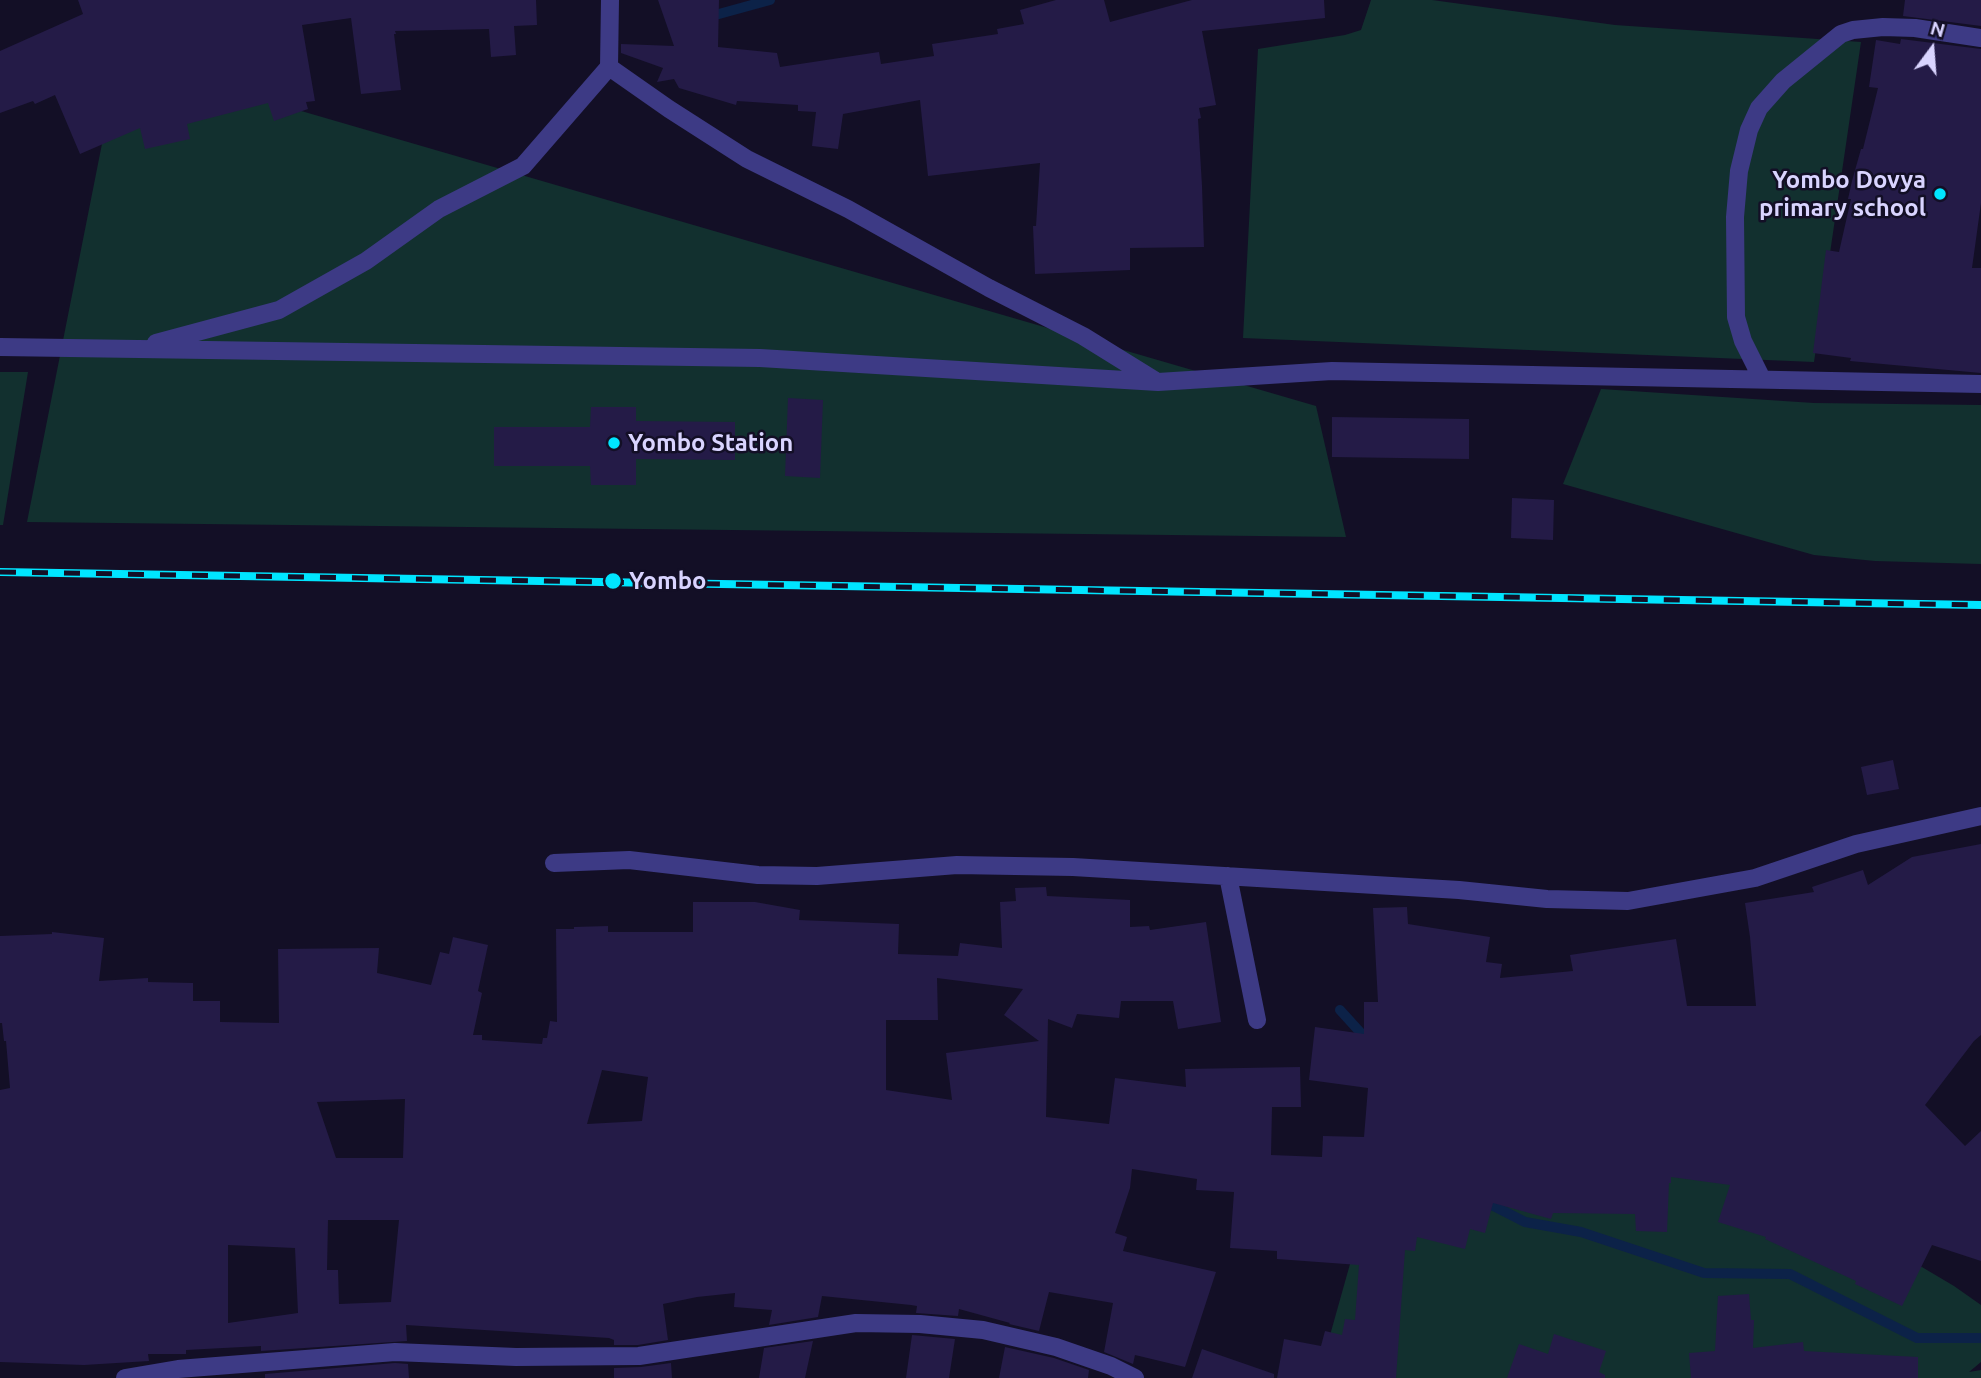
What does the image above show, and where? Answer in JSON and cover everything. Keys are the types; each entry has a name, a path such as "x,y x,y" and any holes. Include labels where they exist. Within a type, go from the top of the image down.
{"street":[{"path":"136,349 279,310 366,261 439,209 523,166 608,67 610,0"},
{"path":"1762,379 1743,341 1735,317 1735,217 1739,171 1749,130 1759,108 1783,81 1840,34 1883,27 1915,28 1981,38"},
{"path":"608,67 747,159 848,209 989,288 1083,336 1158,382"},
{"path":"0,347 761,358 1158,382 1332,371 1981,384"},
{"path":"554,863 629,860 758,875 828,875 957,865 1073,867 1547,899 1628,901 1755,878 1856,844 1981,816"},
{"path":"1228,876 1257,1020"},
{"path":"125,1378 178,1369 395,1352 516,1357 639,1356 856,1323 983,1329 1056,1347 1111,1366 1135,1378"}],"green space":[{"path":"1371,0 1432,0 1615,25 1861,42 1814,362 1243,338 1258,49 1361,30"},
{"path":"119,58 1316,406 1346,537 27,522"},
{"path":"0,372 28,372 3,525 0,525"},
{"path":"1601,389 1814,403 1981,405 1981,564 1875,561 1814,555 1563,484"},
{"path":"1552,1153 1768,1176 1954,1286 1981,1305 1981,1362 1969,1372 1981,1370 1981,1378 1318,1378 1366,1207"}],"building":[{"path":"78,0 536,0 537,25 514,26 516,55 491,57 489,29 395,31 401,90 361,94 351,18 302,25 315,101 306,102 308,109 274,121 268,103 187,124 190,139 145,149 140,128 80,154 55,95 35,104 33,101 0,113 0,51 83,14"},
{"path":"658,0 719,0 718,47 777,53 780,67 879,52 881,64 934,56 932,44 998,34 997,29 1024,24 1020,10 1056,0 1104,0 1110,22 1192,0 1324,0 1325,18 1202,31 1216,105 1199,108 1201,118 1198,119 1204,247 1130,248 1130,270 1035,274 1033,226 1036,226 1040,163 928,176 920,100 843,114 838,149 812,146 816,112 798,111 798,105 737,101 736,105 679,88 674,79 657,82 663,68 621,53 621,44 674,46"},
{"path":"1905,0 1981,0 1981,26 1903,16"},
{"path":"1901,39 1981,49 1981,203 1972,268 1981,268 1981,373 1850,361 1851,358 1813,353 1826,250 1839,252 1851,199 1848,199 1852,181 1878,88 1869,87 1876,40 1900,44"},
{"path":"788,398 823,400 820,478 785,476"},
{"name":"Yombo Station","path":"591,407 636,407 636,421 735,422 735,460 636,459 636,485 591,485 590,466 494,466 494,427 590,427"},
{"path":"1332,417 1469,419 1469,459 1332,457"},
{"path":"1512,498 1554,500 1553,540 1511,538"},
{"path":"1893,760 1899,789 1867,795 1861,767"},
{"path":"1981,844 1981,1035 1925,1105 1965,1146 1981,1131 1981,1261 1932,1245 1902,1306 1855,1284 1856,1281 1765,1239 1766,1237 1718,1222 1730,1185 1671,1177 1667,1232 1636,1231 1635,1214 1553,1213 1551,1219 1493,1203 1485,1233 1470,1229 1465,1249 1417,1237 1415,1251 1405,1250 1396,1378 1277,1378 1284,1339 1321,1346 1325,1331 1342,1335 1345,1319 1355,1320 1359,1265 1277,1259 1277,1251 1230,1248 1234,1192 1196,1190 1197,1179 1132,1169 1130,1188 1115,1233 1127,1237 1123,1251 1216,1272 1185,1367 1135,1355 1133,1364 1104,1352 1113,1303 1049,1292 1039,1331 959,1309 958,1316 916,1313 917,1306 822,1296 818,1317 769,1325 772,1310 734,1307 735,1293 663,1304 668,1340 638,1345 614,1345 614,1340 609,1338 406,1325 407,1341 261,1351 261,1346 186,1350 186,1354 148,1354 149,1361 84,1365 0,1362 0,1090 10,1088 6,1041 0,1023 0,936 52,932 104,938 99,981 148,978 148,982 193,983 193,1001 220,1001 220,1022 279,1023 278,949 379,948 377,973 431,985 440,952 449,954 453,937 488,945 478,991 482,993 473,1035 482,1035 482,1040 542,1044 543,1038 547,1038 550,1021 557,1022 556,929 608,926 608,932 693,932 693,902 755,902 800,910 799,920 899,924 898,954 958,956 960,943 1002,948 1000,902 1016,901 1015,888 1046,887 1047,896 1130,900 1130,927 1149,926 1150,930 1206,922 1221,1022 1178,1029 1173,1001 1121,1001 1119,1018 1077,1014 1072,1028 1048,1019 1046,1117 1109,1124 1115,1078 1186,1087 1185,1069 1300,1067 1301,1107 1272,1107 1271,1155 1322,1157 1323,1136 1364,1137 1368,1088 1309,1080 1315,1027 1364,1034 1364,1002 1378,1002 1373,908 1407,907 1408,924 1490,937 1486,962 1502,964 1500,978 1573,971 1570,955 1676,939 1687,1006 1756,1006 1745,903 1814,892 1812,887 1863,870 1868,885 1912,857","holes":["937,978 1023,989 1004,1015 1039,1041 946,1053 952,1100 886,1090 886,1020 938,1020","602,1070 648,1077 642,1121 587,1124","405,1099 403,1158 336,1158 317,1102","328,1220 399,1220 391,1302 339,1304 338,1270 327,1270","228,1245 295,1248 298,1313 228,1323"]},
{"path":"1749,1294 1751,1320 1754,1320 1753,1348 1803,1342 1804,1351 1918,1357 1918,1378 1691,1378 1689,1353 1715,1351 1718,1296"},
{"path":"1554,1334 1606,1351 1599,1372 1605,1375 1605,1378 1507,1378 1519,1344 1548,1354"},
{"path":"912,1335 955,1339 949,1378 906,1378"},
{"path":"813,1341 805,1378 759,1378 764,1348"},
{"path":"1005,1347 1054,1358 1089,1370 1088,1378 999,1378"},
{"path":"1202,1349 1274,1374 1274,1378 1192,1378"},
{"path":"671,1363 672,1378 614,1378 614,1368"},
{"path":"408,1364 409,1378 265,1378 265,1374"}],"waterway":[{"path":"708,17 770,0"},
{"path":"1340,1010 1370,1043"},
{"path":"1482,1200 1525,1222 1581,1232 1704,1273 1790,1274 1917,1338 1981,1338"}],"railway":[{"path":"0,572 1981,605"}],"place":[{"name":"Yombo Dovya primary school","path":"1940,194"},
{"name":"Yombo Station","path":"614,443"},
{"name":"Yombo","path":"613,581"}]}
